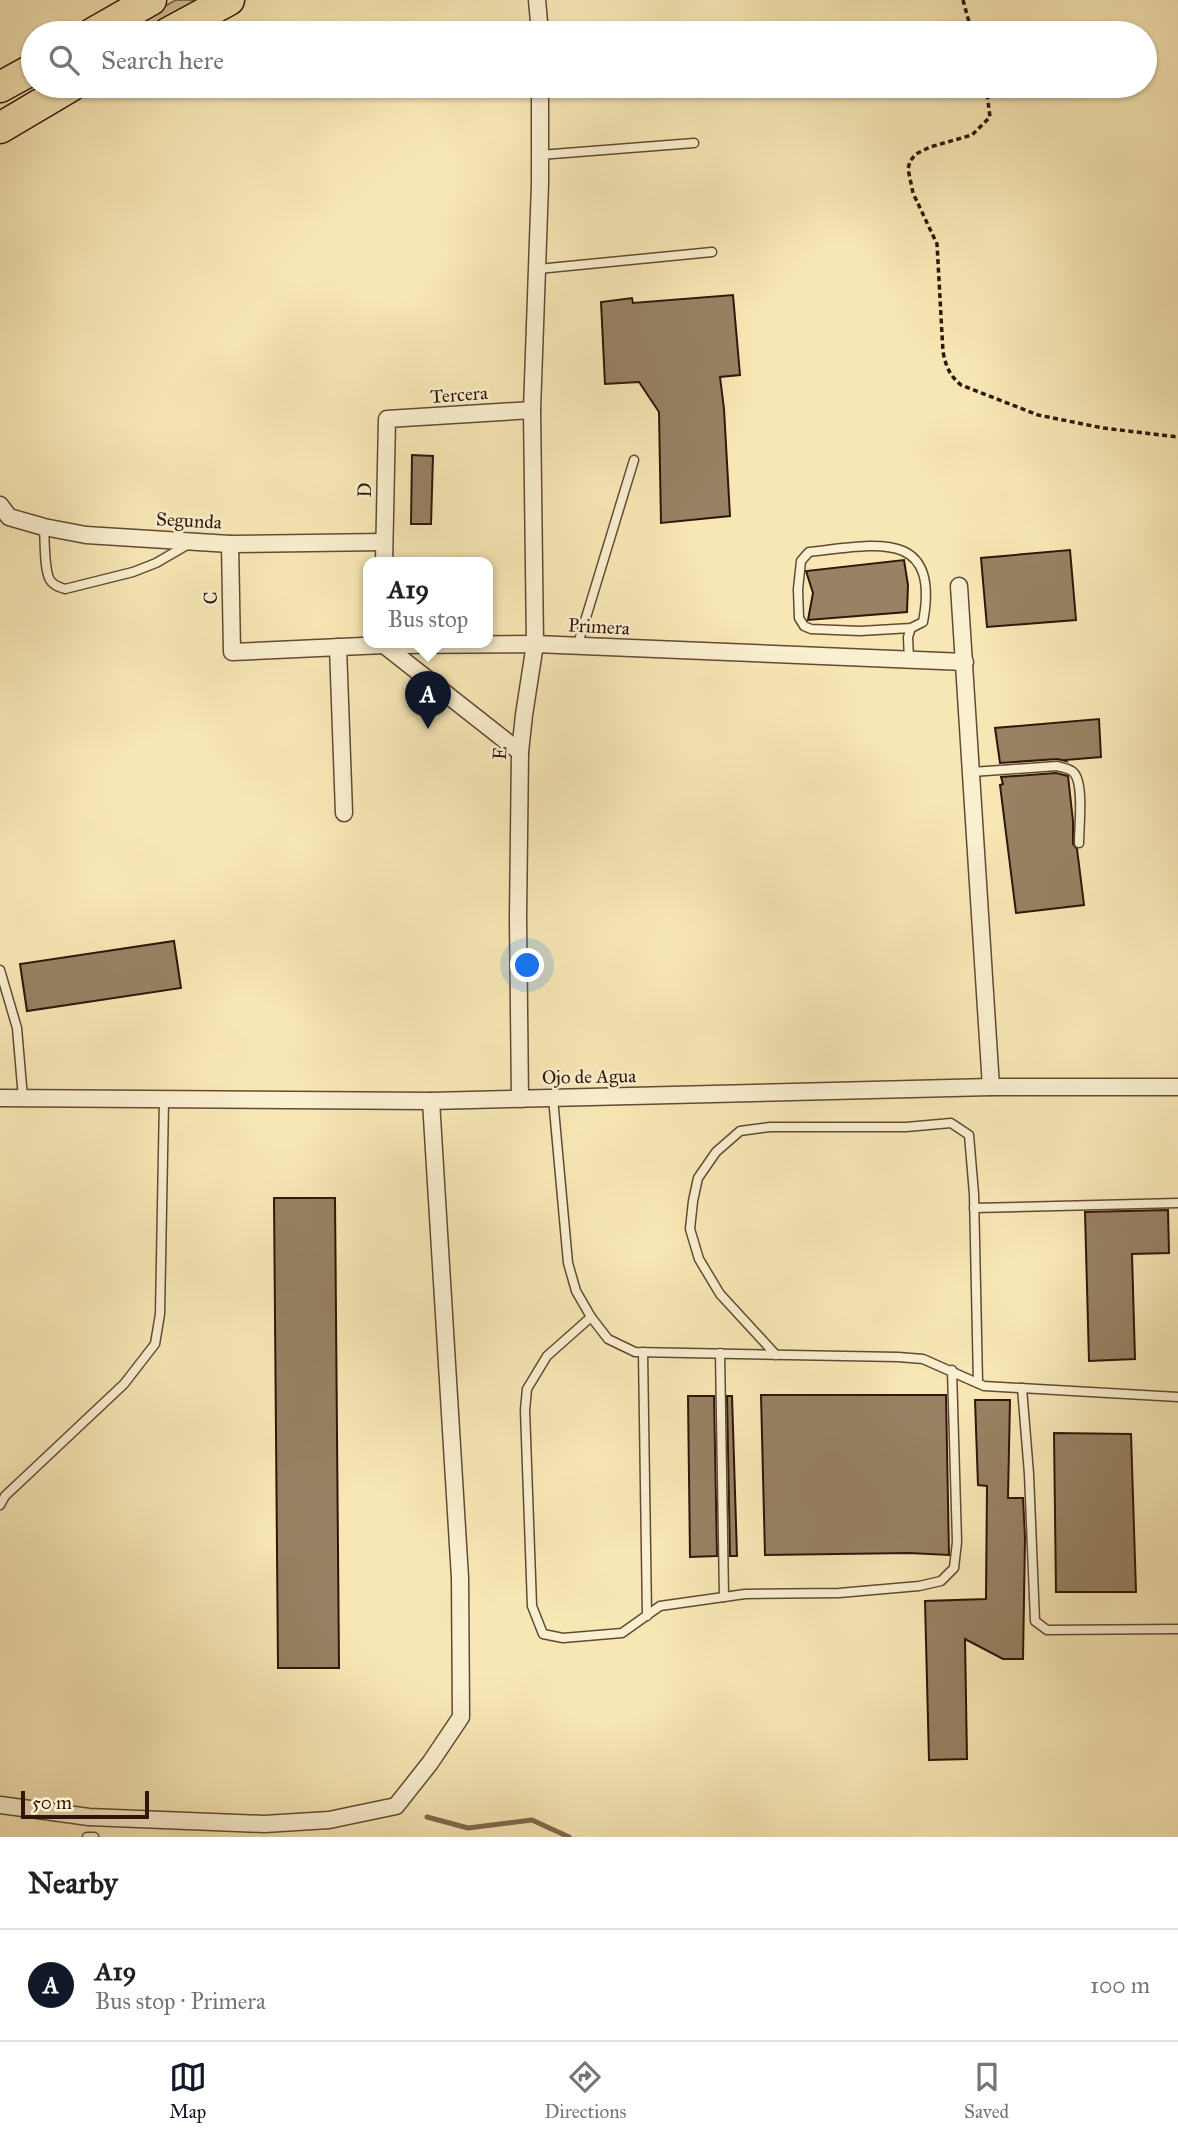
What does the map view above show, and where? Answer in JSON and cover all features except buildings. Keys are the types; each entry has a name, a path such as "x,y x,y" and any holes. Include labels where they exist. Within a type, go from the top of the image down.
{"highway":[{"path":"114,21 151,0"},
{"path":"190,21 229,0"},
{"path":"0,87 21,76"},
{"path":"0,128 51,98"}],"street":[{"path":"537,0 539,21"},
{"name":"E","path":"520,1099 520,752 523,715 536,644 532,410 540,98"},
{"name":"Tercera","path":"387,419 532,410"},
{"name":"D","path":"384,557 387,419"},
{"name":"Segunda","path":"0,505 9,517 86,535 230,544 384,542"},
{"name":"C","path":"230,544 232,652"},
{"path":"960,586 991,1087"},
{"name":"Primera","path":"493,644 965,662"},
{"name":"Primera","path":"232,652 363,645"},
{"path":"338,647 344,813"},
{"path":"389,648 520,752"},
{"name":"Ojo de Agua","path":"0,1098 431,1101 991,1087 1178,1087"},
{"path":"0,1805 89,1817 264,1824 329,1820 396,1806 461,1717 460,1578 431,1101"}],"lane":[{"path":"540,155 694,143"},
{"path":"537,269 712,253"},
{"path":"577,647 634,460"},
{"path":"44,527 47,572 56,586 65,589 133,572 156,563 193,542"},
{"path":"909,660 908,637 911,628 923,622 927,603 922,566 914,556 895,547 856,547 808,552 801,561 799,618 804,626 811,629 860,631 911,628"},
{"path":"972,772 1057,766 1069,769 1075,774 1079,784 1079,842"},
{"path":"0,970 17,1028 23,1098"},
{"path":"553,1098 568,1263 576,1291 608,1339 635,1352 923,1359 984,1386 1178,1397"},
{"path":"0,1505 5,1496 124,1384 155,1344 160,1314 164,1100"},
{"path":"776,1354 720,1294 699,1259 691,1228 698,1178 716,1152 740,1131 771,1127 906,1127 951,1123 970,1135 978,1383"},
{"path":"974,1208 1178,1203"},
{"path":"591,1317 547,1356 527,1389 525,1410 532,1606 543,1634 563,1638 622,1633 660,1606 745,1594 838,1592 919,1586 942,1581 954,1568 957,1542 952,1370"},
{"path":"643,1352 647,1615"},
{"path":"720,1353 724,1597"},
{"path":"1021,1388 1029,1474 1035,1620 1047,1630 1178,1629"},
{"path":"87,1837 94,1837"}],"path":[{"path":"963,0 969,21"},
{"path":"988,98 990,117 972,135 930,147 909,161 913,193 937,244 943,352 951,377 961,385 1038,415 1103,428 1178,437"}],"shaded area":[{"path":"176,0 198,0 161,21 138,21"}],"waterway":[{"path":"427,1817 468,1828 532,1820 569,1837"}],"place":[{"name":"A19","path":"428,729"}]}
